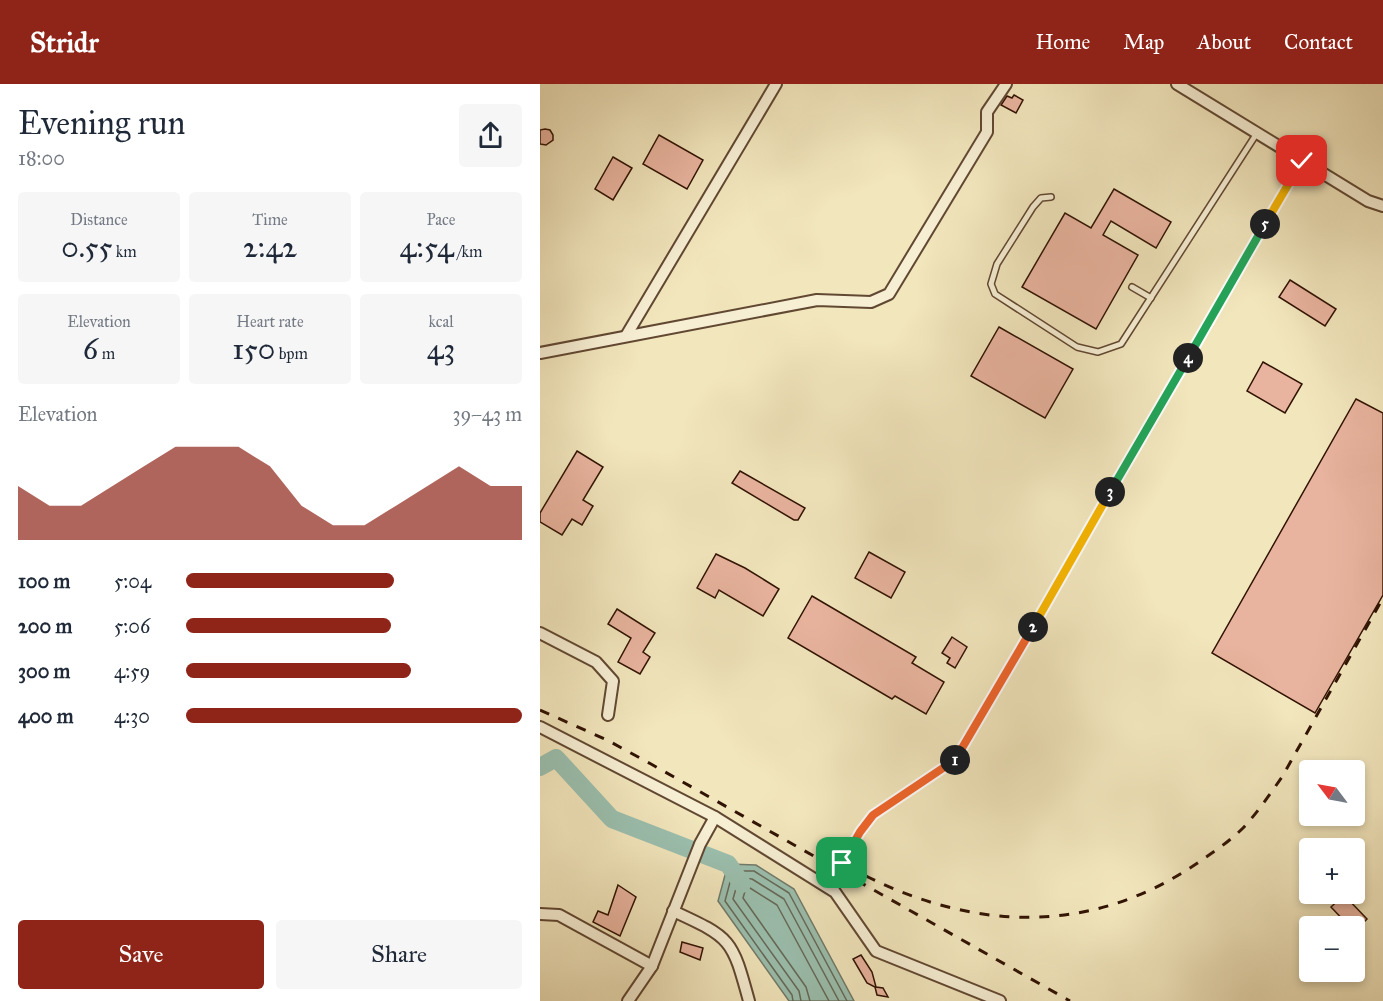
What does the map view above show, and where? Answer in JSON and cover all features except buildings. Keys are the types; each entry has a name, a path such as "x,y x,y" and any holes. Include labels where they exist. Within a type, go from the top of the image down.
{"street":[{"path":"626,336 776,84"},
{"path":"540,353 817,300 870,302 889,294 987,132 987,112 1006,84"},
{"path":"1177,84 1368,201 1383,206"},
{"path":"540,633 596,662 613,681 608,715"},
{"path":"540,727 715,817 835,892 876,951 1000,1001"},
{"path":"628,1001 652,966 700,844 715,817"},
{"path":"673,911 712,929 729,943 737,958 750,1001"},
{"path":"540,914 560,915 652,966"}],"lane":[{"path":"1051,197 1041,198 1033,207 997,264 991,284 995,294 1077,347 1098,352 1121,344 1257,133"},
{"path":"835,892 842,863 873,815 947,767 958,755 1302,161"},
{"path":"1132,287 1151,298"}],"water":[{"path":"728,864 756,865 794,889 854,1001 789,1001 718,901"}],"waterway":[{"path":"540,767 556,758 612,819 728,864 742,884"}],"railway":[{"path":"866,876 907,894 949,907 991,915 1033,917 1074,914 1116,904 1156,887 1196,864 1226,843 1259,809 1282,777 1383,598"},
{"path":"540,710 607,740 651,764 1070,1001"}],"route":[{"path":"842,863 873,815 954,762 1302,161"}]}
